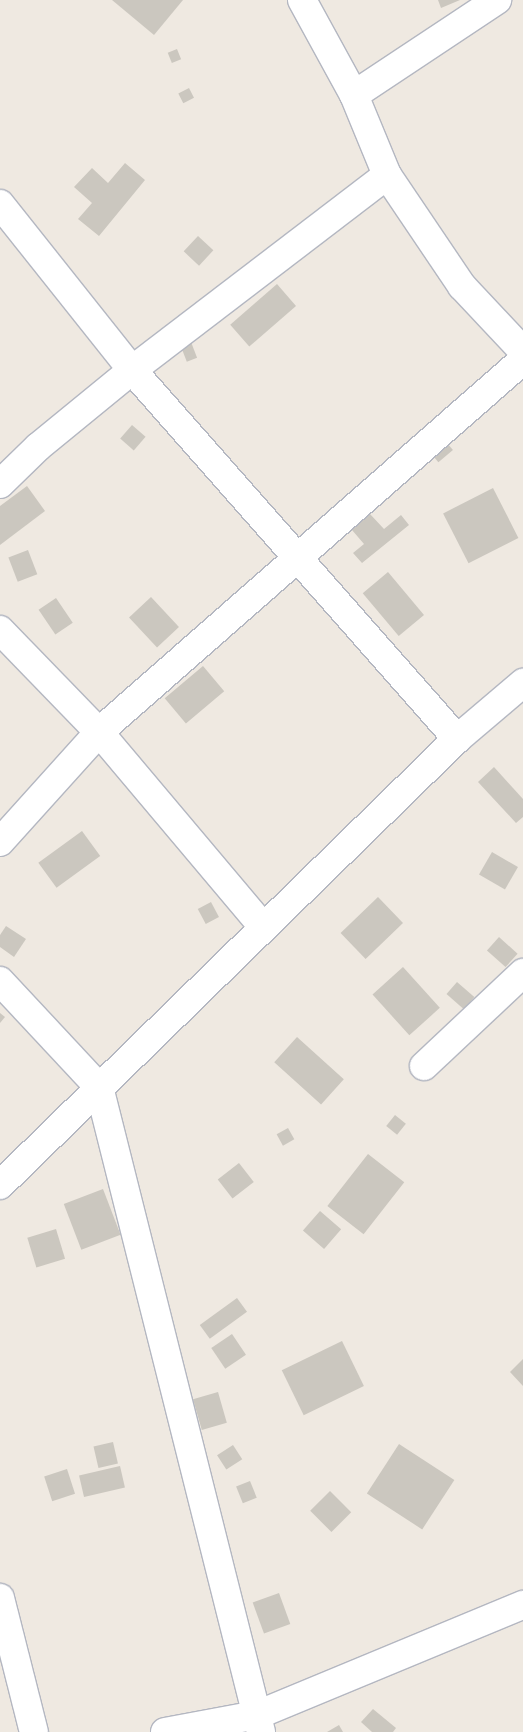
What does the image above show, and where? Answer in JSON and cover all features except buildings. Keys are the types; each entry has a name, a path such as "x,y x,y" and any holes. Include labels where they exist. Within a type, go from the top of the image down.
{"street":[{"path":"302,0 354,95 387,175 462,286 523,351"},
{"path":"354,95 497,0"},
{"path":"0,484 38,446 132,370 387,175"},
{"path":"0,204 132,370 457,739"},
{"path":"0,842 99,732 523,360"},
{"path":"0,630 99,732 263,927"},
{"path":"0,1185 457,739 523,683"},
{"path":"424,1066 523,973"},
{"path":"0,981 99,1087 259,1724"},
{"path":"0,1598 34,1732"},
{"path":"164,1732 259,1724 523,1605"}]}
